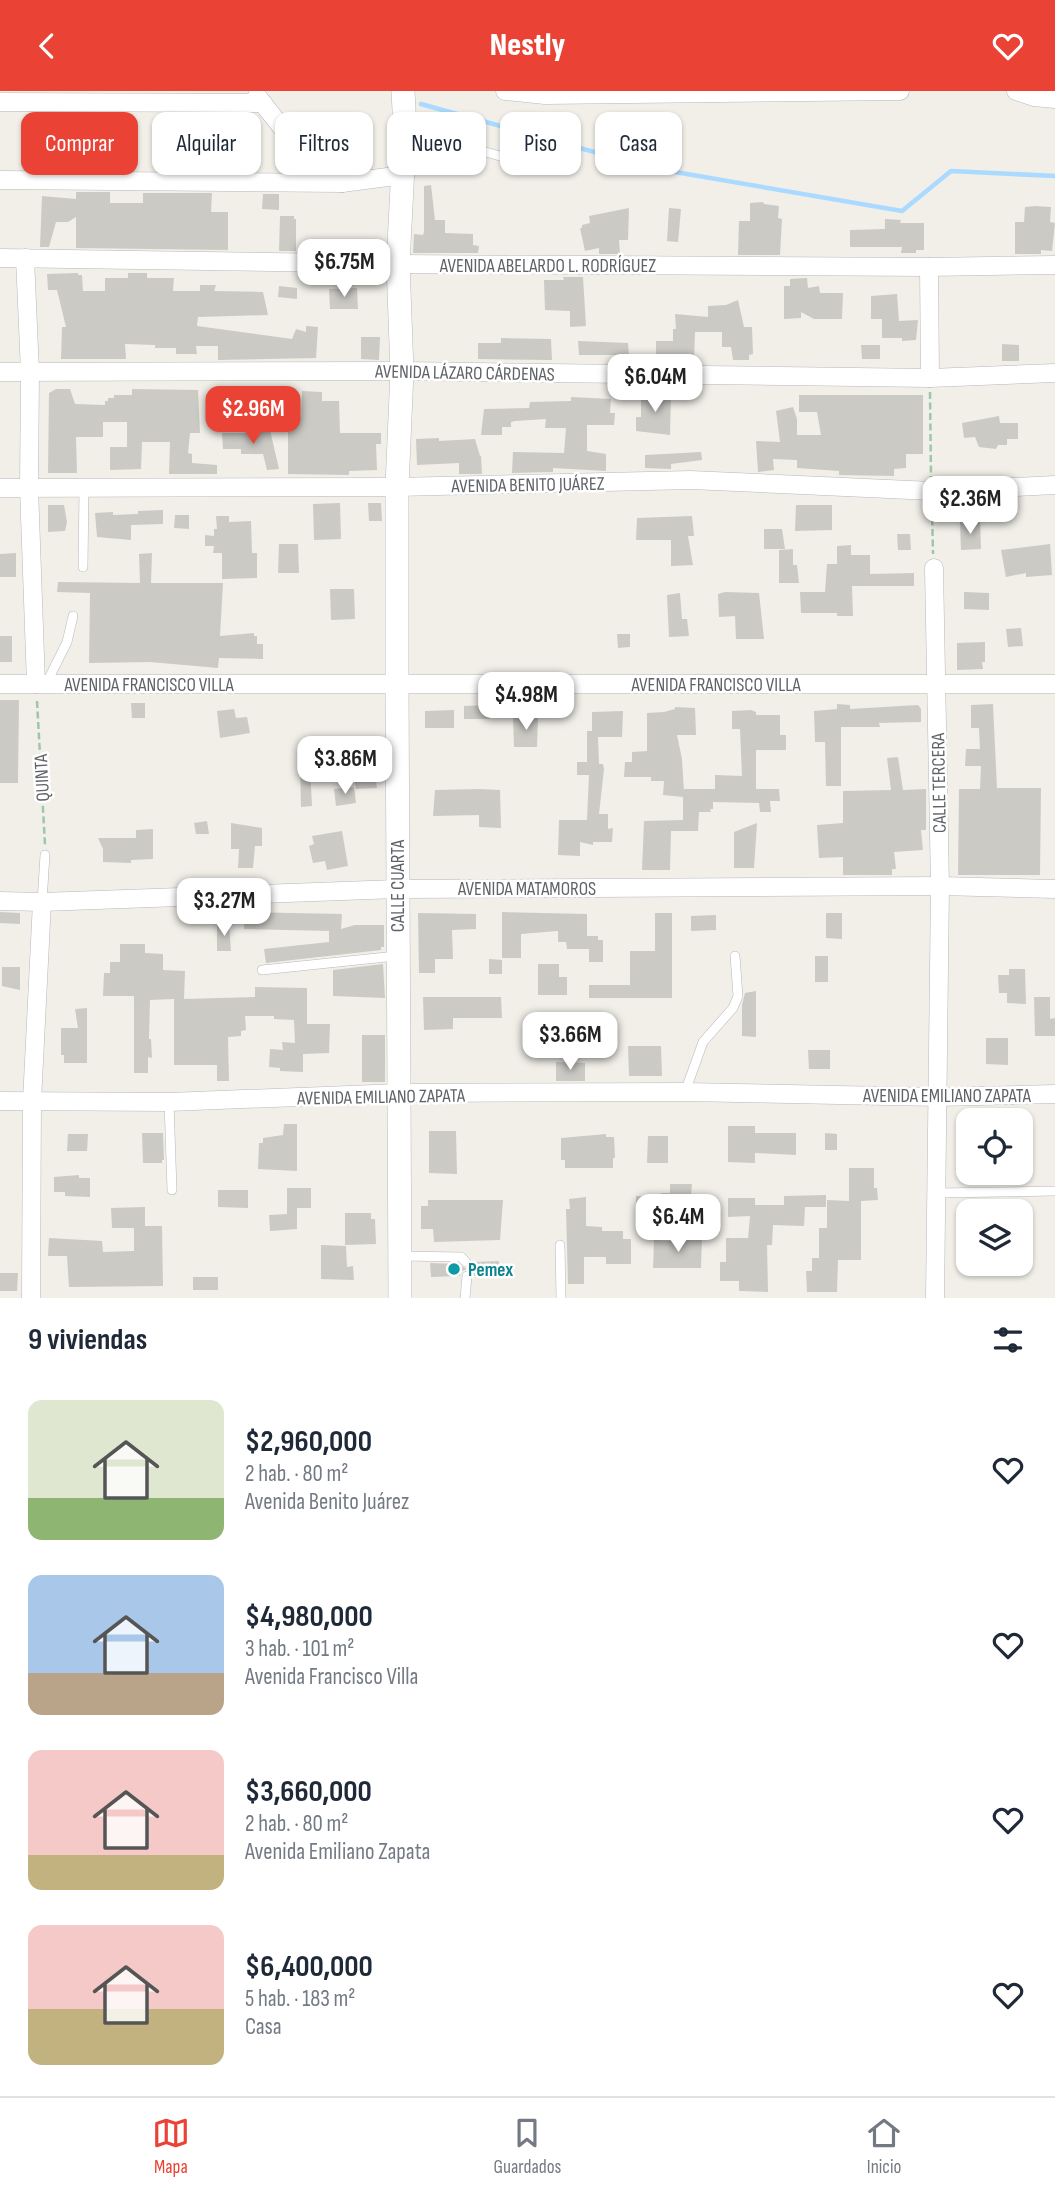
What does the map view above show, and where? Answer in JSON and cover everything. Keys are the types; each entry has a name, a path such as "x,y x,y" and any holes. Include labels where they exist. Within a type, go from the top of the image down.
{"street":[{"name":"CALLE CUARTA","path":"403,91 404,112"},
{"path":"505,91 545,95 900,91"},
{"path":"1017,91 1034,97 1055,99"},
{"path":"0,102 258,97 312,161 342,183"},
{"name":"CALLE CUARTA","path":"400,1298 397,487 402,371 398,264 402,175"},
{"path":"0,180 342,183 402,175"},
{"name":"AVENIDA ABELARDO L. RODRÍGUEZ","path":"0,258 398,264 929,267 1055,265"},
{"path":"26,258 30,372 29,488 41,684"},
{"path":"929,267 930,378"},
{"name":"AVENIDA LÁZARO CÁRDENAS","path":"0,372 402,371 930,378 1055,373"},
{"name":"AVENIDA BENITO JUÁREZ","path":"0,488 397,487 691,480 932,491 1055,485"},
{"name":"CALLE TERCERA","path":"934,568 940,886 935,1298"},
{"name":"AVENIDA FRANCISCO VILLA","path":"0,684 1055,684"},
{"name":"AVENIDA MATAMOROS","path":"0,901 42,902 397,889 940,886 1055,889"},
{"path":"31,1298 32,1101 42,902"},
{"name":"AVENIDA EMILIANO ZAPATA","path":"0,1101 169,1102 400,1093 685,1092 939,1097 1055,1094"}],"lane":[{"path":"83,567 84,488"},
{"path":"41,684 67,642 73,616"},
{"path":"42,902 45,855"},
{"path":"262,970 397,956"},
{"path":"685,1092 703,1042 733,1008 738,996 735,956"},
{"path":"169,1102 172,1190"},
{"path":"937,1193 1055,1191"},
{"path":"560,1245 561,1298"},
{"path":"400,1256 461,1257 466,1262"},
{"path":"465,1298 467,1276"}],"path":[{"path":"930,378 934,568"},
{"name":"QUINTA","path":"41,684 45,855"}],"building":[{"path":"431,185 435,220 445,220 445,233 473,234 473,245 479,246 478,253 413,253 414,234 423,235 424,232 424,186"},
{"path":"76,192 110,192 110,203 143,203 143,193 212,193 211,212 228,212 228,250 76,248 76,217 68,222 56,222 49,247 40,247 42,196 76,199"},
{"path":"263,194 279,194 279,210 262,209"},
{"path":"763,202 779,206 778,218 782,219 780,255 738,255 739,221 750,221 750,203"},
{"path":"1025,207 1051,207 1050,222 1055,223 1052,251 1041,250 1041,254 1015,254 1015,222 1024,222"},
{"path":"629,208 628,240 619,240 620,254 599,254 599,248 585,251 580,228 590,223 589,216"},
{"path":"669,208 681,209 678,242 667,241"},
{"path":"280,216 294,216 296,219 296,251 279,251"},
{"path":"885,219 901,220 900,223 924,223 924,250 901,253 902,247 850,247 850,230 885,229"},
{"path":"128,273 147,273 147,278 174,278 173,291 200,291 200,285 216,285 214,291 263,292 268,315 198,317 197,326 292,339 296,329 306,332 306,326 318,327 316,358 218,360 218,346 196,346 197,354 176,354 176,348 125,344 126,359 61,359 62,327 66,327 57,290 48,290 47,274 82,275 83,291 105,291 105,278 128,278"},
{"path":"563,277 583,277 586,326 570,327 570,311 545,310 544,280 564,280"},
{"path":"807,278 808,288 819,286 820,293 843,293 842,319 814,319 801,312 801,318 784,319 784,286 790,286 790,279"},
{"path":"279,286 297,288 297,299 278,297"},
{"path":"357,288 358,309 330,309 329,289"},
{"path":"897,294 899,321 918,320 916,340 882,338 882,319 871,319 871,296"},
{"path":"738,300 744,327 752,327 753,354 749,355 749,360 733,360 731,347 722,347 722,332 695,332 694,359 672,359 672,355 656,354 656,341 673,341 673,329 676,329 675,314 708,317 708,306 726,305"},
{"path":"361,337 380,337 379,360 361,359"},
{"path":"501,338 551,339 552,360 478,359 478,343 501,343"},
{"path":"578,341 628,343 629,355 579,355"},
{"path":"1002,344 1019,345 1019,361 1002,361"},
{"path":"861,345 880,345 880,359 862,359"},
{"path":"56,389 70,389 75,404 105,405 105,401 114,398 114,395 132,395 132,389 198,390 200,433 190,433 188,453 192,454 192,463 217,465 217,474 169,474 170,442 142,442 141,469 110,470 110,447 127,447 127,422 103,422 103,437 76,437 77,473 48,473 49,393"},
{"path":"302,391 322,392 322,401 339,401 340,433 381,433 381,444 376,444 377,470 349,471 349,475 288,474 288,417 301,417"},
{"path":"671,393 670,435 636,431 636,417 641,417 641,395"},
{"path":"799,395 923,395 923,454 906,454 906,468 894,469 894,476 839,475 839,471 797,468 797,460 773,459 774,470 758,472 756,441 780,442 776,411 793,407 797,419 797,435 821,435 817,412 799,412"},
{"path":"571,397 611,399 610,413 615,413 614,425 587,425 587,451 606,454 606,471 553,468 553,472 512,473 513,452 564,453 566,428 545,428 546,419 515,421 511,422 511,427 502,427 502,435 481,435 484,409 529,408 530,402 571,401"},
{"path":"999,416 1000,423 1018,423 1018,439 1007,439 1007,445 998,445 996,449 979,447 975,437 964,438 962,423"},
{"path":"270,430 279,469 267,470 263,454 241,454 241,449 223,449 222,433"},
{"path":"439,438 439,441 475,439 481,456 482,474 459,474 459,463 417,465 416,439"},
{"path":"701,452 702,460 671,464 671,469 645,468 645,455"},
{"path":"340,503 341,539 314,540 313,504"},
{"path":"368,503 381,503 382,521 369,521"},
{"path":"48,505 64,505 67,522 65,531 48,532"},
{"path":"796,505 832,505 832,530 795,531"},
{"path":"163,510 163,524 131,525 131,540 97,537 95,513 138,514 138,511"},
{"path":"175,515 189,515 189,529 174,528"},
{"path":"216,516 229,516 229,522 251,521 252,553 257,553 257,578 222,579 222,553 213,553 214,546 205,546 205,535 214,536 214,529 217,529"},
{"path":"692,516 694,536 688,536 693,565 671,566 671,540 636,540 637,518"},
{"path":"960,522 980,522 981,549 961,550"},
{"path":"764,529 782,529 785,549 764,549"},
{"path":"897,534 910,534 911,550 898,550"},
{"path":"279,544 298,544 299,573 278,573"},
{"path":"1050,544 1052,575 1026,577 1026,573 1006,577 1001,550"},
{"path":"851,545 851,555 870,555 870,574 914,573 914,586 852,586 853,616 801,613 800,592 825,592 827,564 837,564 837,546"},
{"path":"793,549 793,565 797,565 799,583 779,583 779,550"},
{"path":"16,553 16,577 0,577 0,554"},
{"path":"152,553 151,583 223,583 220,636 254,633 254,636 257,636 257,644 263,644 263,659 219,658 218,668 150,662 89,663 90,593 57,592 58,582 140,583 139,554"},
{"path":"330,589 354,589 355,619 331,620"},
{"path":"964,592 989,593 989,610 964,609"},
{"path":"680,593 682,619 687,619 689,636 669,637 667,595"},
{"path":"759,593 764,639 736,639 735,616 719,617 718,594"},
{"path":"1021,628 1023,646 1008,647 1006,629"},
{"path":"617,634 630,634 630,647 618,648"},
{"path":"0,636 12,636 12,662 0,662"},
{"path":"985,642 983,669 957,670 957,643"},
{"path":"0,700 19,700 18,783 0,783"},
{"path":"131,703 145,703 145,718 132,718"},
{"path":"837,704 850,705 850,709 918,705 921,709 921,722 879,723 880,727 841,727 841,786 826,786 825,742 815,742 814,711 837,709"},
{"path":"993,704 997,788 1041,788 1040,875 958,875 959,789 980,789 981,766 965,766 966,749 980,749 979,728 971,728 971,705"},
{"path":"490,705 490,719 464,719 464,706"},
{"path":"675,707 695,708 696,735 677,735 684,792 684,789 715,789 715,775 742,776 740,729 732,729 732,711 751,710 756,712 756,715 780,715 780,735 786,735 786,750 756,750 756,789 779,789 780,801 770,801 771,812 760,812 759,803 713,802 711,812 699,812 698,831 671,831 670,870 642,870 644,821 683,820 683,797 663,795 664,781 651,781 651,777 624,777 625,762 632,762 632,752 647,751 647,713 664,712"},
{"path":"234,709 236,718 247,717 250,733 220,738 217,711"},
{"path":"454,710 454,728 425,728 425,711"},
{"path":"623,711 622,737 598,737 599,764 603,764 604,769 599,814 608,814 608,829 613,828 612,842 593,842 593,845 580,842 580,856 558,855 559,820 587,820 589,775 577,775 577,762 587,762 587,731 592,731 592,712"},
{"path":"513,718 538,718 537,747 514,747"},
{"path":"371,750 377,788 356,789 350,754"},
{"path":"898,757 903,790 926,789 926,830 921,830 923,850 894,852 896,869 892,869 892,875 843,875 843,857 819,858 817,825 843,823 843,791 891,790 887,758"},
{"path":"300,767 310,767 312,806 301,807"},
{"path":"354,787 356,803 336,806 334,789"},
{"path":"435,790 500,790 501,828 479,827 479,815 433,816"},
{"path":"207,821 209,834 196,834 194,823"},
{"path":"231,823 262,828 262,846 255,846 253,868 238,868 239,849 231,849"},
{"path":"757,823 754,868 734,868 734,832"},
{"path":"153,829 153,859 131,860 131,863 103,862 103,849 98,838 136,838 136,830"},
{"path":"342,831 348,866 327,870 325,861 313,863 309,846 314,844 312,836"},
{"path":"0,912 20,913 20,924 0,923"},
{"path":"245,912 342,914 341,929 355,925 384,925 384,947 381,947 381,950 266,963 264,949 329,942 329,931 244,929"},
{"path":"502,912 587,914 587,936 598,936 598,940 603,940 603,962 589,962 589,949 567,949 566,942 558,942 558,931 521,934 521,958 502,958"},
{"path":"418,913 476,914 476,929 452,930 453,959 435,959 435,973 419,973"},
{"path":"655,913 672,913 672,998 589,998 589,985 630,985 630,951 655,951"},
{"path":"826,913 842,913 842,939 826,938"},
{"path":"716,915 716,930 691,931 691,916"},
{"path":"217,925 229,925 231,951 217,951"},
{"path":"120,944 145,944 145,953 163,954 163,970 185,971 184,999 255,997 255,987 307,988 307,1024 330,1024 329,1053 303,1054 303,1072 280,1071 280,1068 269,1067 270,1049 283,1050 282,1042 295,1043 294,1020 274,1019 274,1016 245,1016 246,1030 241,1031 241,1036 228,1037 229,1081 217,1081 217,1065 174,1065 174,999 150,1000 149,1039 152,1058 148,1057 148,1073 134,1073 134,996 103,996 104,973 110,973 110,962 120,962"},
{"path":"815,956 828,956 828,982 815,982"},
{"path":"489,959 502,960 502,974 489,974"},
{"path":"383,964 385,998 333,996 333,970"},
{"path":"538,964 559,964 559,977 567,977 567,995 538,995"},
{"path":"2,967 20,967 20,990 2,986"},
{"path":"1009,969 1025,969 1026,1004 1007,1003 1007,993 999,993 998,975 1009,975"},
{"path":"756,991 756,1037 742,1036 742,1005 745,993"},
{"path":"423,997 501,997 502,1018 453,1018 453,1029 424,1030"},
{"path":"1034,997 1050,997 1050,1019 1055,1018 1055,1036 1035,1036"},
{"path":"87,1008 87,1063 64,1063 64,1055 61,1055 61,1028 78,1028 75,1009"},
{"path":"362,1035 385,1035 385,1082 362,1082"},
{"path":"986,1038 1008,1038 1008,1065 986,1064"},
{"path":"628,1046 661,1046 662,1076 629,1076"},
{"path":"808,1050 830,1050 830,1069 809,1069"},
{"path":"556,1062 585,1063 585,1081 556,1081"},
{"path":"284,1124 297,1124 297,1171 258,1169 259,1143 263,1143 263,1138 283,1135"},
{"path":"728,1126 755,1126 755,1133 796,1133 796,1155 755,1153 755,1163 728,1162"},
{"path":"429,1131 456,1131 457,1174 429,1173"},
{"path":"142,1133 163,1133 162,1163 143,1163"},
{"path":"825,1133 837,1134 837,1150 825,1150"},
{"path":"68,1134 88,1134 87,1151 67,1151"},
{"path":"606,1134 606,1137 614,1137 613,1168 565,1168 565,1160 561,1160 561,1138"},
{"path":"648,1136 668,1136 668,1163 647,1163"},
{"path":"849,1168 874,1168 874,1188 877,1188 878,1200 861,1201 861,1260 838,1260 837,1292 807,1292 806,1271 812,1271 812,1258 819,1258 819,1228 827,1228 827,1200 849,1201"},
{"path":"79,1175 79,1178 90,1178 90,1197 65,1196 65,1192 54,1192 54,1177"},
{"path":"670,1184 692,1184 690,1208 681,1208 680,1217 670,1217 670,1209 636,1208 636,1196 660,1196 661,1193 670,1193"},
{"path":"287,1188 311,1188 311,1208 297,1208 297,1229 270,1231 269,1215 287,1214"},
{"path":"218,1190 248,1190 248,1208 218,1207"},
{"path":"826,1195 826,1207 805,1207 804,1226 773,1225 772,1245 767,1245 768,1292 739,1291 739,1281 720,1281 720,1262 726,1262 726,1238 748,1238 750,1216 728,1217 728,1198 755,1198 755,1205 784,1205 784,1196"},
{"path":"586,1197 586,1226 602,1227 602,1231 623,1231 623,1239 631,1239 631,1264 606,1264 606,1257 584,1257 584,1284 568,1284 566,1209 570,1209 569,1199"},
{"path":"428,1200 503,1200 500,1240 434,1242 433,1229 421,1229 421,1206 428,1206"},
{"path":"145,1207 145,1226 162,1226 163,1286 69,1287 67,1256 48,1256 49,1238 102,1241 103,1252 134,1251 134,1228 112,1228 111,1208"},
{"path":"345,1213 371,1213 371,1219 375,1219 376,1244 345,1245"},
{"path":"679,1238 702,1238 701,1268 653,1268 654,1240 679,1241"},
{"path":"321,1245 346,1246 347,1267 353,1266 354,1280 321,1279"},
{"path":"499,1261 499,1274 474,1276 472,1271 467,1269 473,1262"},
{"name":"Pemex","path":"430,1263 458,1264 467,1269 462,1271 460,1276 431,1277"},
{"path":"0,1273 18,1273 17,1291 0,1291"},
{"path":"193,1277 218,1277 218,1290 193,1290"}],"waterway":[{"path":"421,104 652,168 902,211 951,171 1055,176"}],"place":[{"name":"Pemex","path":"454,1269"}]}
